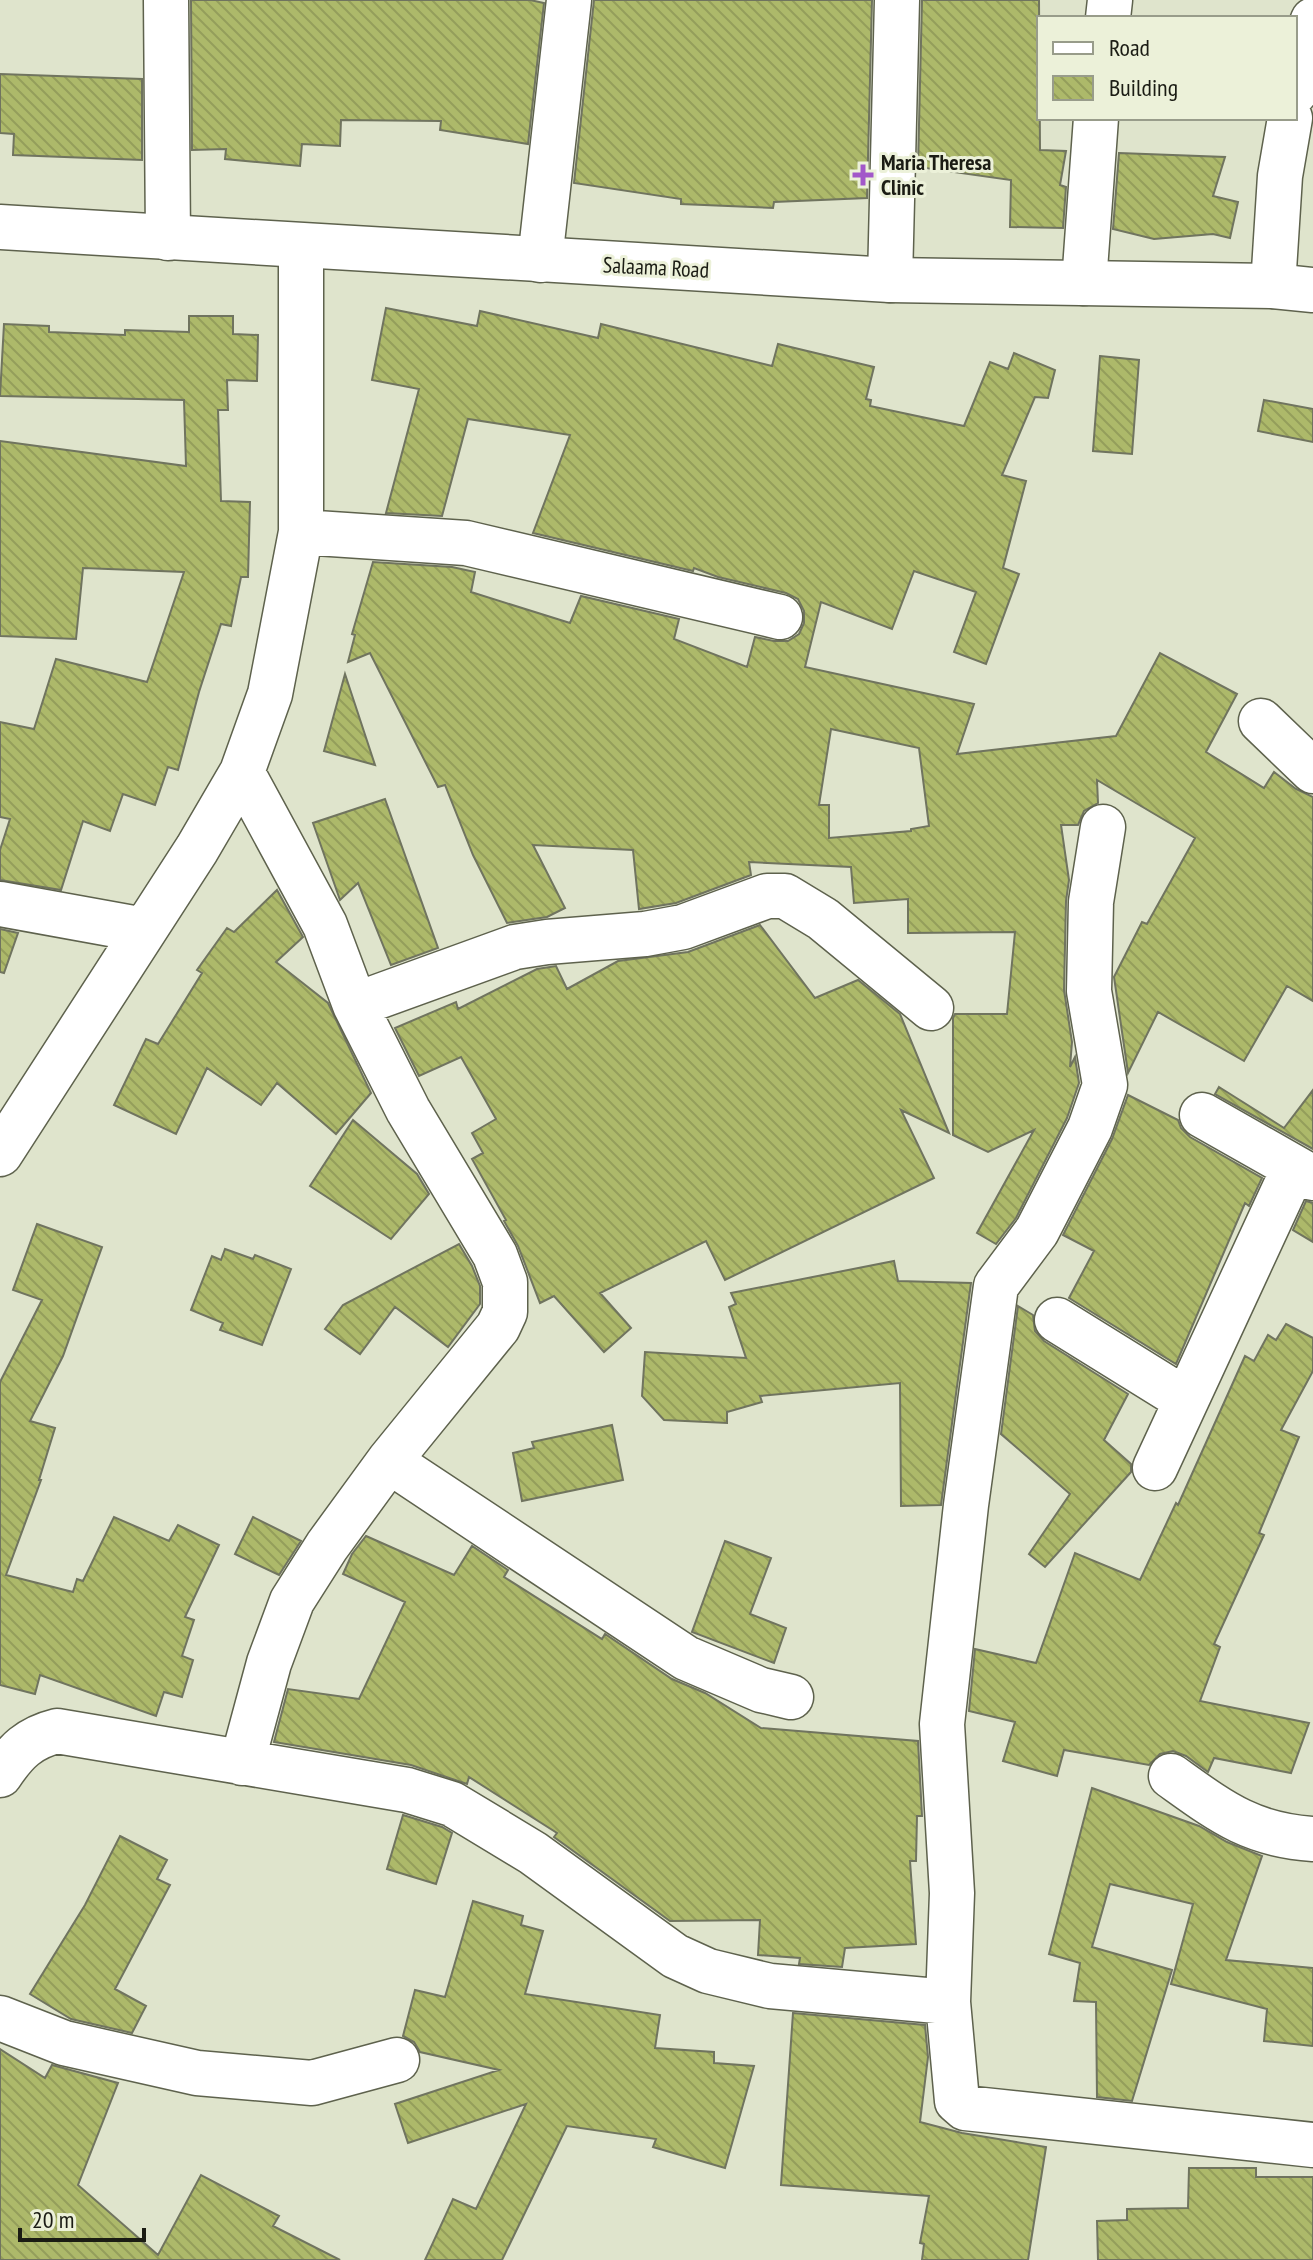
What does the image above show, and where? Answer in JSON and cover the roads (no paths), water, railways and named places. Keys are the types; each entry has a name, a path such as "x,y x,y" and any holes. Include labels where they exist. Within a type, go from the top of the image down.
{"street":[{"path":"166,0 168,238"},
{"path":"540,260 569,0"},
{"path":"890,280 897,0"},
{"path":"1297,81 1304,43 1313,20"},
{"path":"1084,283 1096,120"},
{"path":"1290,120 1280,176 1293,288"},
{"name":"Salaama Road","path":"0,227 890,280 1293,288"},
{"path":"0,1154 197,849 242,772 270,694 301,532 301,246"},
{"path":"301,532 466,543 780,617"},
{"path":"1261,721 1313,771"},
{"path":"242,772 325,925 355,1005 408,1110 495,1255 505,1282 505,1312 498,1327 389,1461 327,1546 292,1601 269,1663 242,1763"},
{"path":"1103,827 1091,902 1089,991 1105,1085 1090,1128 1037,1231 996,1286 966,1505 942,1724 952,1893 948,2002 957,2101 965,2108 1313,2145"},
{"path":"355,1005 515,947 645,934 683,927 767,896 785,896 823,919 931,1008"},
{"path":"0,904 144,930"},
{"path":"1155,1468 1186,1400 1304,1173 1202,1115"},
{"path":"1057,1320 1186,1400"},
{"path":"389,1461 686,1658 761,1690 791,1697"},
{"path":"0,1775 14,1755 38,1736 57,1731 407,1790 452,1804 564,1874 675,1956 708,1971 770,1986 948,2002"},
{"path":"1171,1776 1242,1823 1263,1832 1313,1839"},
{"path":"0,2018 64,2043 197,2073 312,2083 397,2060"}],"place":[{"name":"Maria Theresa Clinic","path":"863,175"}]}
